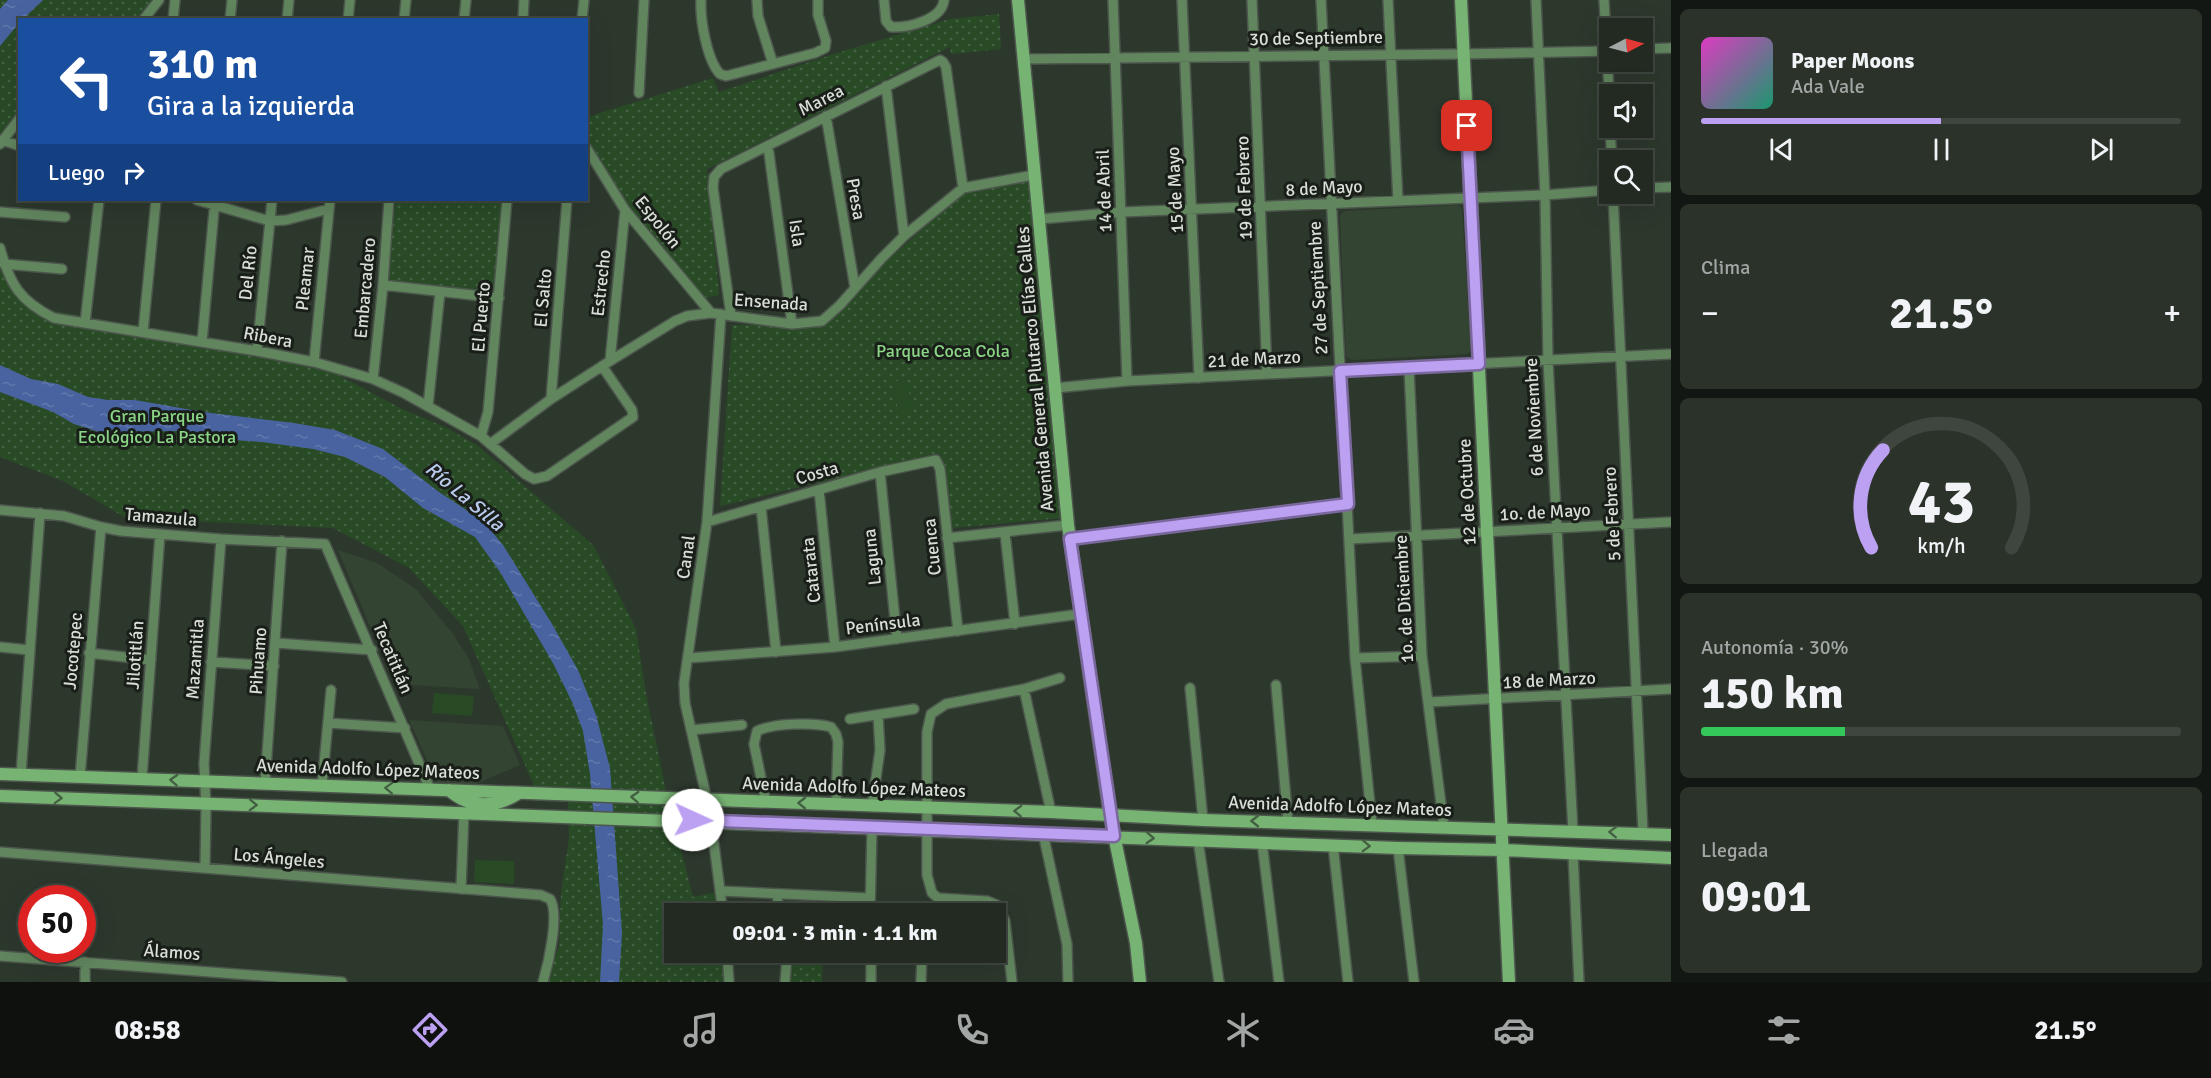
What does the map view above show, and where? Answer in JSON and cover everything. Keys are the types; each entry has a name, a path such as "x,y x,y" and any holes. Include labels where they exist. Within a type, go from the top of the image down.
{"main road":[{"name":"Avenida General Plutarco Elías Calles","path":"1018,0 1068,525 1110,815 1136,943 1140,982"},
{"name":"12 de Octubre","path":"1461,0 1509,982"},
{"name":"Avenida Adolfo López Mateos","path":"0,774 1051,812 1203,820 1671,835"},
{"path":"0,795 1671,858"}],"street":[{"path":"145,18 159,0"},
{"path":"173,18 175,0"},
{"path":"230,18 232,0"},
{"path":"288,18 289,0"},
{"path":"348,18 350,0"},
{"path":"404,18 406,0"},
{"path":"464,18 466,0"},
{"path":"523,18 525,0"},
{"path":"582,18 584,0"},
{"path":"639,93 644,0"},
{"path":"701,0 707,44 714,66 720,74 726,76 822,51 826,40 818,15 818,0"},
{"path":"757,0 758,16 773,64"},
{"path":"884,0 884,16 891,27 930,19 937,15 944,3"},
{"name":"14 de Abril","path":"1113,0 1127,381"},
{"name":"15 de Mayo","path":"1182,0 1199,378"},
{"name":"19 de Febrero","path":"1252,0 1267,374"},
{"name":"27 de Septiembre","path":"1321,0 1355,658 1372,824"},
{"path":"1388,0 1398,201"},
{"name":"6 de Noviembre","path":"1536,0 1545,195 1548,362 1573,831"},
{"path":"1604,0 1605,18"},
{"path":"1653,49 1671,48"},
{"name":"30 de Septiembre","path":"1024,58 1599,51"},
{"name":"Marea","path":"721,169 935,61 943,62 946,67 963,188"},
{"path":"886,86 904,236"},
{"name":"Presa","path":"826,116 855,288"},
{"path":"18,121 1,142 18,146"},
{"name":"Isla","path":"768,146 792,324"},
{"name":"Espolón","path":"588,150 625,210 721,315"},
{"name":"Canal","path":"707,800 684,694 707,522 721,315 713,188 714,177 721,169"},
{"name":"Ensenada","path":"490,444 551,399 606,363 687,316 721,315 792,324 822,321 904,236 963,188 1034,175"},
{"path":"1653,187 1671,186"},
{"name":"8 de Mayo","path":"1040,219 1122,212 1192,211 1599,191"},
{"path":"85,323 99,201"},
{"path":"143,332 156,201"},
{"name":"Del Río","path":"257,351 272,201"},
{"name":"Embarcadero","path":"373,379 389,201"},
{"name":"El Puerto","path":"481,436 488,412 507,201"},
{"name":"El Salto","path":"551,399 567,201"},
{"path":"202,342 214,202 270,221 286,220 329,204"},
{"name":"Pleamar","path":"314,362 329,204"},
{"name":"5 de Febrero","path":"1613,204 1643,833"},
{"name":"Estrecho","path":"606,363 625,210"},
{"path":"0,212 65,217"},
{"name":"Ribera","path":"0,248 4,264 17,292 35,307 54,318 257,351 314,362 373,379 429,406 481,436 525,474 538,479 547,476 633,416 632,410 606,363"},
{"path":"4,264 62,269"},
{"path":"383,285 499,298"},
{"path":"429,406 440,292"},
{"name":"21 de Marzo","path":"1055,388 1127,381 1548,362 1671,354"},
{"name":"1o. de Diciembre","path":"1409,368 1422,656 1430,702 1444,827"},
{"name":"Costa","path":"707,522 880,472 936,460"},
{"name":"Cuenca","path":"936,460 940,469 958,631"},
{"name":"Laguna","path":"880,472 897,639"},
{"name":"Catarata","path":"819,490 836,647"},
{"path":"1070,539 1348,504"},
{"path":"761,507 776,652"},
{"name":"Tamazula","path":"0,510 64,516 101,527 160,534 321,543"},
{"path":"21,774 28,650 40,513"},
{"name":"1o. de Mayo","path":"1350,539 1671,522"},
{"path":"947,538 1068,525"},
{"name":"Jocotepec","path":"80,777 101,527"},
{"path":"1005,533 1015,624"},
{"name":"Jilotitlán","path":"142,778 160,534"},
{"name":"Mazamitla","path":"205,868 204,763 222,539"},
{"name":"Pihuamo","path":"266,783 282,541"},
{"name":"Tecatitlán","path":"321,543 328,548 430,789"},
{"name":"Península","path":"689,658 836,647 1080,614"},
{"path":"276,643 372,650"},
{"path":"0,647 28,650"},
{"path":"89,653 152,660"},
{"path":"1355,658 1422,656"},
{"path":"211,662 274,666"},
{"path":"1012,982 1004,920 997,905 987,901 938,898 932,893 927,875 927,732 931,714 946,704 1024,689 1060,678"},
{"path":"1276,685 1288,822"},
{"path":"1190,688 1203,820"},
{"path":"1024,689 1051,812"},
{"name":"18 de Marzo","path":"1430,702 1671,689"},
{"path":"322,785 330,690"},
{"path":"850,719 914,709"},
{"path":"872,806 880,750 878,715"},
{"path":"328,723 405,728"},
{"path":"691,730 742,725"},
{"path":"766,802 754,744 757,731 782,725 822,725 834,729 837,737 836,804"},
{"path":"461,889 464,812"},
{"path":"711,821 722,903"},
{"path":"870,903 872,828"},
{"path":"1043,833 1067,945 1068,982"},
{"path":"1198,840 1219,982"},
{"path":"1262,842 1279,982"},
{"path":"1333,845 1348,982"},
{"path":"1398,848 1414,982"},
{"name":"Los Ángeles","path":"0,852 546,896 553,903 554,914 550,954 543,982"},
{"path":"1573,854 1579,982"},
{"path":"721,891 870,898"},
{"path":"777,894 778,903"},
{"name":"Álamos","path":"0,956 18,957"},
{"path":"85,963 85,982"},
{"name":"Álamos","path":"96,963 342,982"},
{"path":"728,963 729,982"},
{"path":"785,982 787,963"},
{"path":"871,963 871,982"},
{"path":"921,982 922,963"}],"shaded area":[{"path":"1459,205 1462,209 1471,350 1467,354 1352,360 1346,356 1340,216 1344,211"},
{"path":"338,550 377,563 416,589 453,634 469,659 480,689 394,684"},
{"path":"409,720 503,726 520,765 476,784 437,782"}],"green space":[{"path":"0,0 159,0 144,18 18,18 18,119 0,144"},
{"path":"999,14 1001,49 951,54 950,47 707,169 719,295 706,298 610,184 588,136 588,117 713,78 719,92 950,19"},
{"name":"Parque Coca Cola","path":"1032,181 1061,518 953,528 941,454 720,506 732,325 821,324 964,191"},
{"path":"396,201 503,201 494,288 490,291 391,282 387,277"},
{"name":"Gran Parque Ecológico La Pastora","path":"0,247 4,264 35,307 314,362 402,409 445,427 477,445 594,546 636,629 646,694 666,791 693,897 721,891 722,903 664,903 664,963 728,963 729,982 544,982 559,947 561,893 569,839 568,802 535,801 533,783 463,626 409,568 333,528 126,518 63,481 0,457"},
{"path":"906,379 913,410 899,413 892,382"},
{"path":"434,693 474,696 472,716 432,713"},
{"path":"475,860 514,861 514,884 474,882"},
{"path":"787,963 823,963 822,982 785,982"}],"water":[{"path":"8,0 43,0 24,18 18,18 18,24 0,46 0,9"},
{"path":"0,365 31,379 58,384 88,397 135,400 335,430 383,449 439,492 483,521 503,545 552,624 578,670 596,715 610,768 622,933 619,982 600,982 603,925 590,774 583,731 554,665 500,572 475,537 423,508 385,477 345,457 313,449 232,440 181,431 99,432 74,424 53,412 0,392"}],"route":[{"path":"693,820 1114,836 1070,539 1348,504 1340,371 1479,364 1467,126"}],"water label":[{"name":"Río La Silla","path":"465,496"}]}
